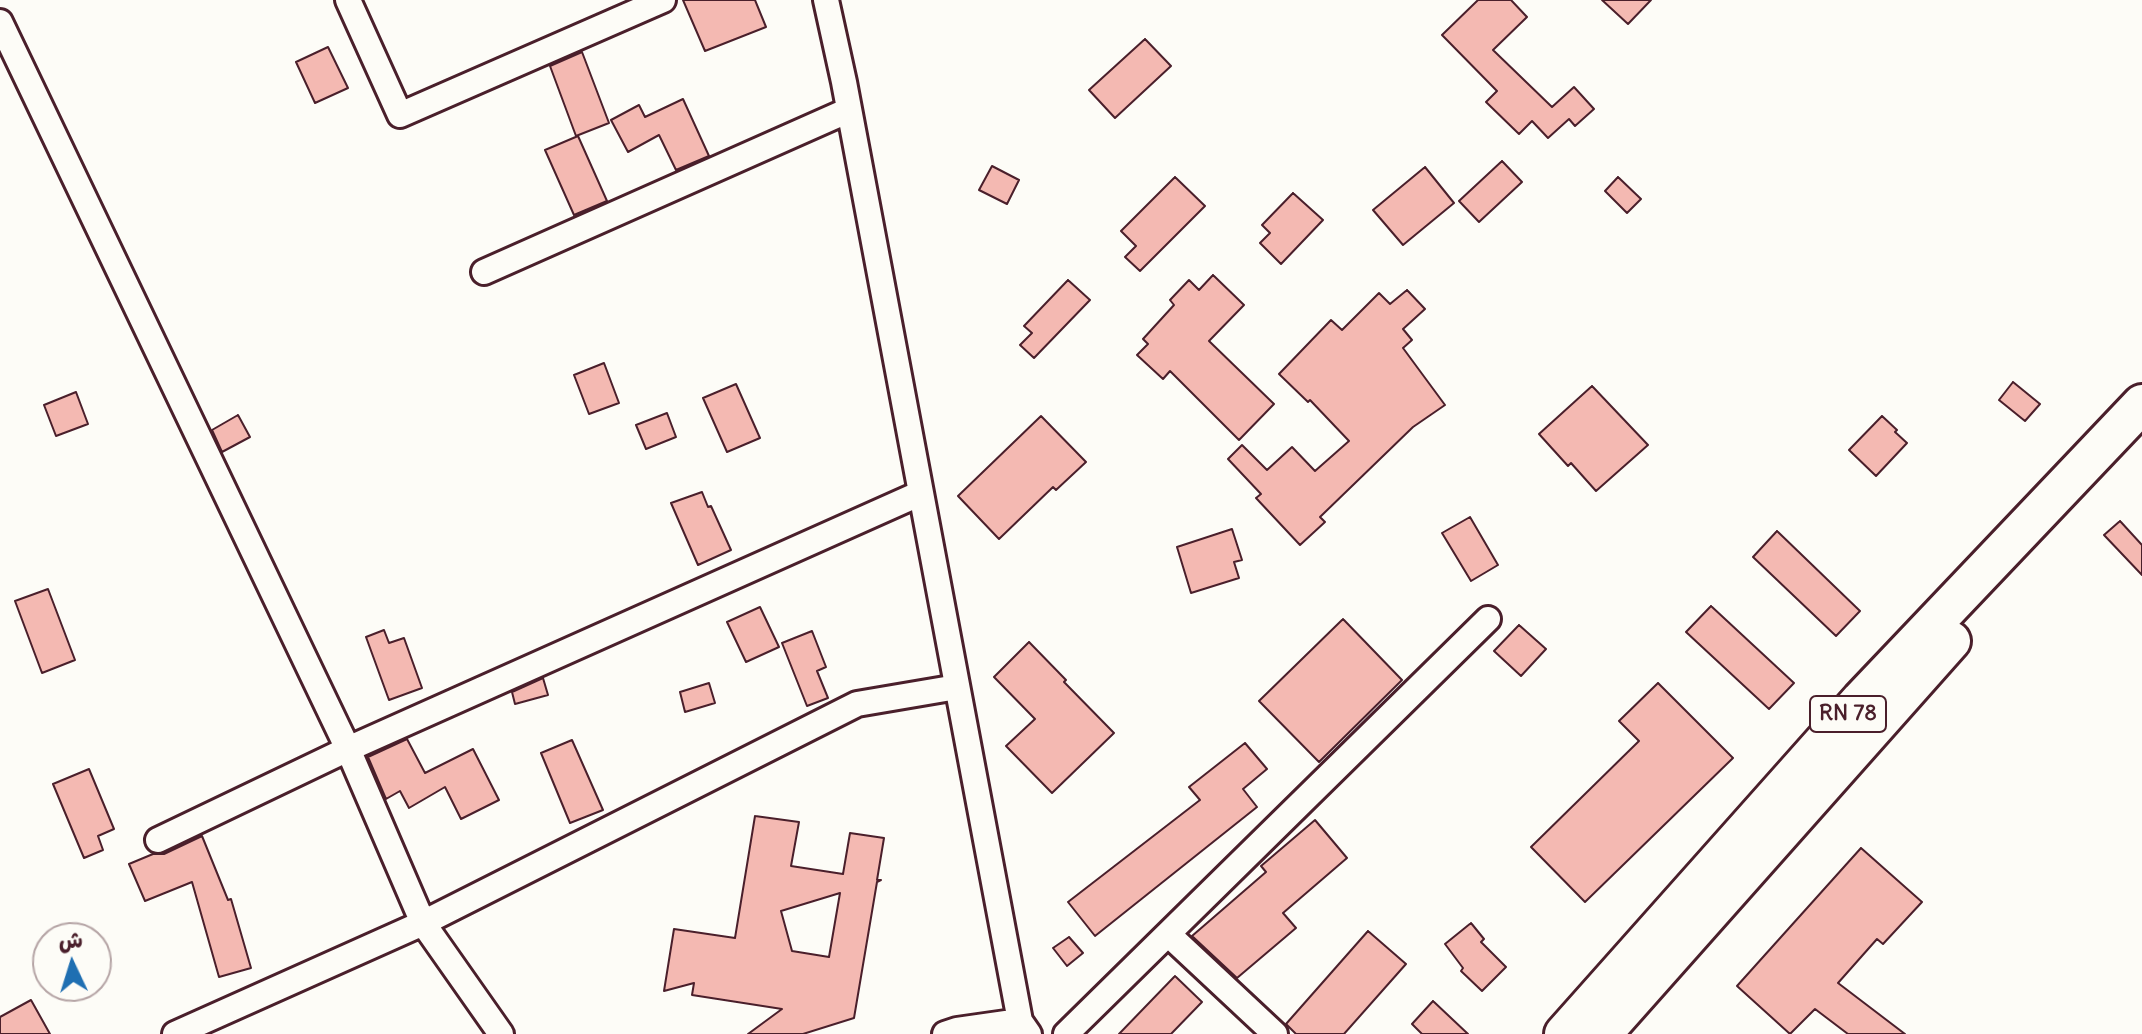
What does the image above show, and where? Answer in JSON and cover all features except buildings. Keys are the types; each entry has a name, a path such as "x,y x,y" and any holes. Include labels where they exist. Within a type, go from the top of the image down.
{"main road":[{"name":"RN 78","path":"1564,1034 1861,700 2142,404"},
{"name":"RN 78","path":"1602,1034 2039,542 2142,438"}],"street":[{"path":"348,0 400,115 663,0"},
{"path":"826,0 1025,1028 957,1030 945,1034"},
{"path":"0,22 348,749 423,923 501,1034"},
{"path":"484,272 849,110"},
{"path":"158,840 348,749 921,493"},
{"path":"1066,1034 1488,619"},
{"path":"175,1034 423,923 857,704 957,687"},
{"path":"1168,934 1275,1034"}]}
